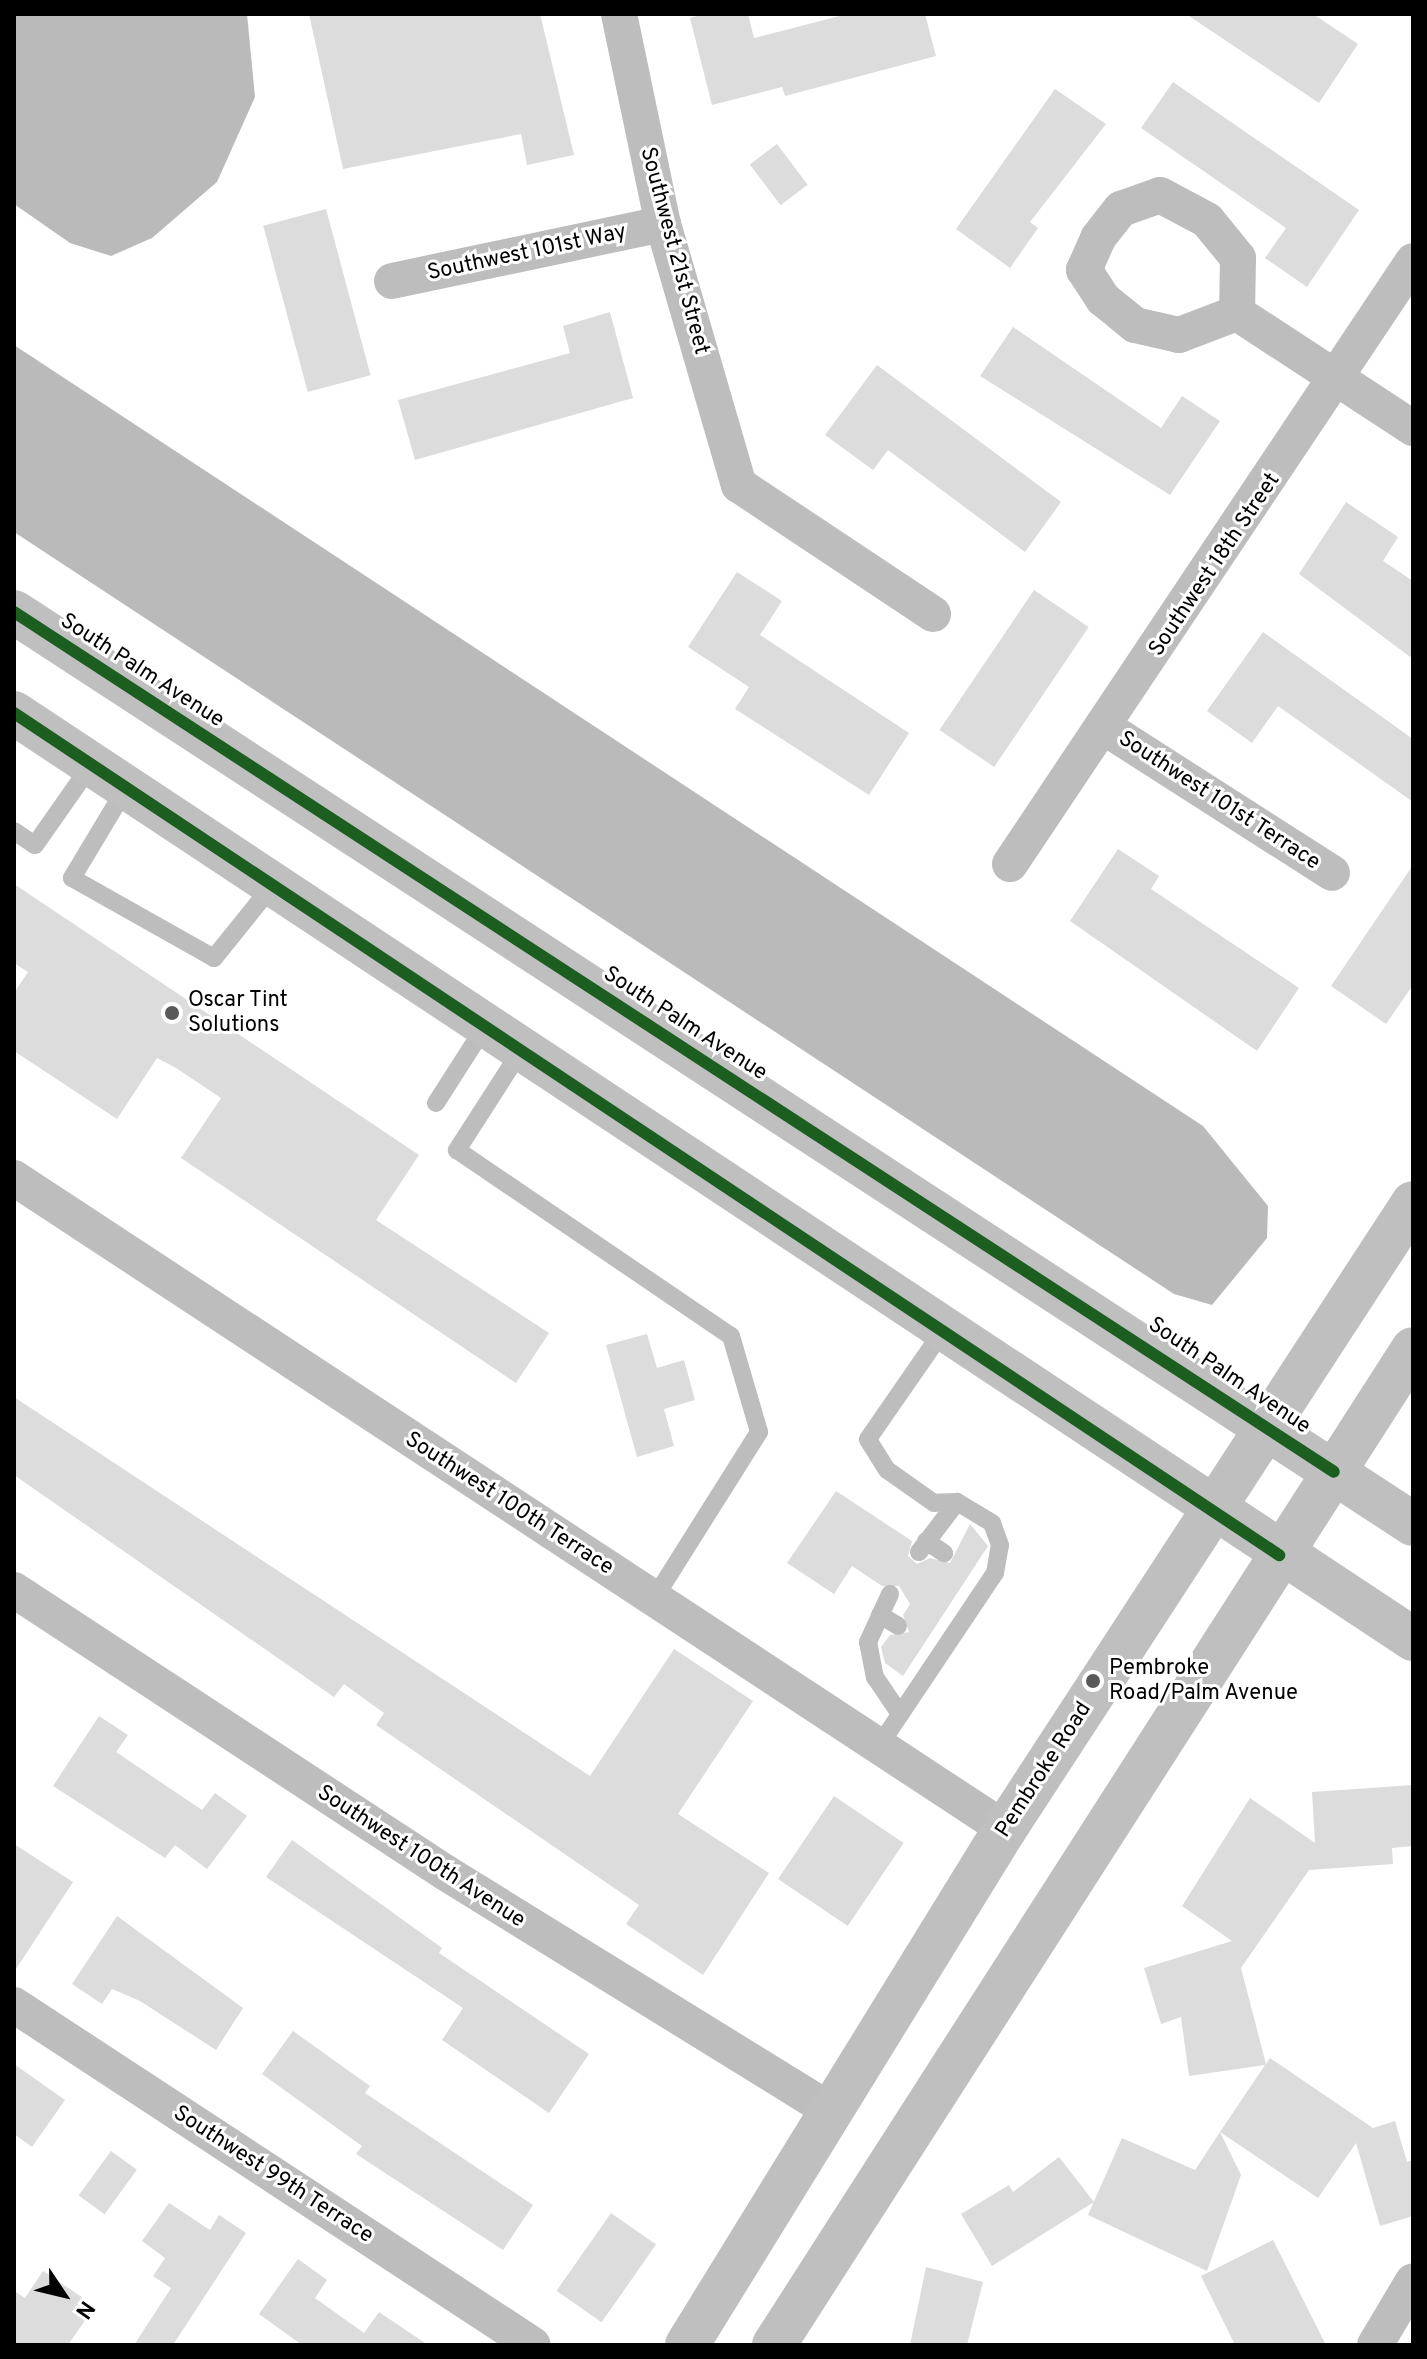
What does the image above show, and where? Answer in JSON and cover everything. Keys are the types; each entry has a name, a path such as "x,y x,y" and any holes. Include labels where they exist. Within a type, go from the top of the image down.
{"main road":[{"name":"South Palm Avenue","path":"14,612 1268,1423 1334,1472 1413,1524"},
{"path":"14,713 1211,1511 1413,1639"},
{"name":"Pembroke Road","path":"687,2345 1005,1829 1413,1203"},
{"path":"774,2345 1413,1349"}],"street":[{"name":"Southwest 21st Street","path":"619,14 663,224 739,485 933,614"},
{"path":"1160,195 1207,220 1238,258 1237,313 1179,335 1135,325 1103,299 1084,270 1121,209 1160,195"},
{"name":"Southwest 101st Way","path":"392,281 663,224"},
{"name":"Southwest 18th Street","path":"1010,864 1107,729 1413,261"},
{"path":"1237,313 1413,428"},
{"name":"Southwest 101st Terrace","path":"1107,729 1332,873"},
{"name":"Southwest 100th Terrace","path":"14,1178 1005,1829"},
{"name":"Southwest 100th Avenue","path":"14,1590 421,1857 833,2112"},
{"name":"Southwest 99th Terrace","path":"14,2005 533,2345"},
{"path":"1375,2345 1413,2281"}],"lane":[{"path":"14,831 35,845 108,777"},
{"path":"108,777 72,878 214,958 272,886"},
{"path":"436,1103 484,1028"},
{"path":"520,1052 457,1150 731,1336 759,1432 654,1599"},
{"path":"879,1746 900,1714 933,1650 1000,1545 992,1523 957,1502 934,1503 887,1470 868,1439 942,1332"},
{"path":"944,1553 923,1546 957,1502"},
{"path":"890,1594 868,1642 875,1677 900,1714"},
{"path":"880,1615 898,1626"}],"shaded area":[{"path":"14,14 247,14 255,97 217,182 152,238 111,256 70,243 14,204"},
{"path":"14,345 1203,1126 1268,1206 1267,1238 1212,1305 1174,1294 14,532"}],"building":[{"path":"309,14 540,14 574,155 527,165 521,134 343,169"},
{"path":"705,14 748,14 754,38 847,14 925,14 936,56 785,96 782,87 712,105 690,18"},
{"path":"1186,14 1313,14 1358,44 1319,103"},
{"path":"1173,82 1359,210 1307,287 1265,258 1286,228 1141,128"},
{"path":"1055,89 1106,124 1030,222 1038,228 1010,268 956,229"},
{"path":"777,144 808,185 781,205 750,164"},
{"path":"326,209 371,375 308,392 263,226"},
{"path":"610,312 633,398 415,460 398,400 570,353 563,326"},
{"path":"1013,327 1161,428 1182,396 1220,421 1170,495 980,376"},
{"path":"877,365 1061,502 1025,552 888,450 873,470 825,435"},
{"path":"1346,502 1398,537 1383,561 1413,581 1413,659 1299,574"},
{"path":"737,572 782,601 760,635 909,733 869,795 735,709 749,687 688,647"},
{"path":"1034,590 1089,627 994,767 939,730"},
{"path":"1263,632 1413,739 1413,802 1278,706 1252,743 1207,711"},
{"path":"1118,849 1159,876 1151,889 1299,988 1257,1051 1070,921"},
{"path":"1413,865 1413,985 1386,1024 1331,986"},
{"path":"14,884 419,1155 376,1220 549,1333 516,1383 181,1158 221,1098 176,1068 157,1058 117,1119 14,1051 14,993 28,972 14,963"},
{"path":"647,1334 657,1368 684,1360 695,1400 664,1409 674,1446 637,1457 606,1345"},
{"path":"14,1397 590,1776 674,1649 753,1701 678,1814 769,1873 703,1975 626,1924 639,1905 376,1725 384,1713 344,1684 334,1697 14,1475"},
{"path":"836,1491 912,1541 908,1556 917,1564 930,1558 950,1563 970,1524 988,1546 903,1676 885,1663 881,1647 890,1635 909,1632 903,1615 910,1604 899,1586 882,1586 852,1566 834,1594 787,1563"},
{"path":"99,1716 128,1735 116,1752 202,1810 215,1793 247,1816 207,1869 175,1845 165,1858 53,1786"},
{"path":"1413,1785 1413,1846 1392,1848 1393,1864 1309,1870 1241,1968 1266,2064 1270,2058 1373,2128 1395,2121 1407,2162 1413,2160 1413,2216 1380,2226 1356,2143 1318,2198 1220,2132 1265,2065 1189,2076 1181,2017 1161,2024 1144,1968 1232,1941 1182,1906 1250,1798 1315,1843 1312,1792"},
{"path":"834,1796 904,1843 848,1926 778,1879"},
{"path":"292,1840 442,1948 439,1953 589,2054 549,2113 442,2040 463,2008 266,1877"},
{"path":"14,1844 73,1882 14,1972"},
{"path":"117,1916 243,2008 216,2050 140,2001 112,1989 102,2004 72,1984"},
{"path":"293,2031 370,2086 365,2093 533,2205 503,2250 356,2154 362,2146 262,2074"},
{"path":"14,2064 65,2100 32,2147 14,2134"},
{"path":"1220,2132 1241,2175 1207,2271 1088,2215 1122,2138 1195,2170"},
{"path":"111,2151 137,2170 105,2214 79,2195"},
{"path":"1059,2157 1094,2202 992,2266 961,2214 1009,2185 1013,2192"},
{"path":"169,2203 210,2230 219,2215 246,2233 173,2345 134,2345 171,2288 153,2276 165,2258 142,2241"},
{"path":"611,2213 656,2245 602,2322 557,2291"},
{"path":"1273,2240 1326,2345 1235,2345 1201,2276"},
{"path":"298,2259 327,2280 315,2298 364,2333 379,2312 428,2345 302,2345 259,2314"},
{"path":"926,2267 983,2282 967,2345 910,2345"},
{"path":"43,2271 95,2306 68,2345 14,2345 14,2291 25,2298"}],"cycle path":[{"path":"14,612 1334,1472"},
{"path":"14,713 1279,1555"}],"place":[{"name":"Oscar Tint Solutions","path":"172,1013"},
{"name":"Pembroke Road/Palm Avenue","path":"1093,1681"}]}
